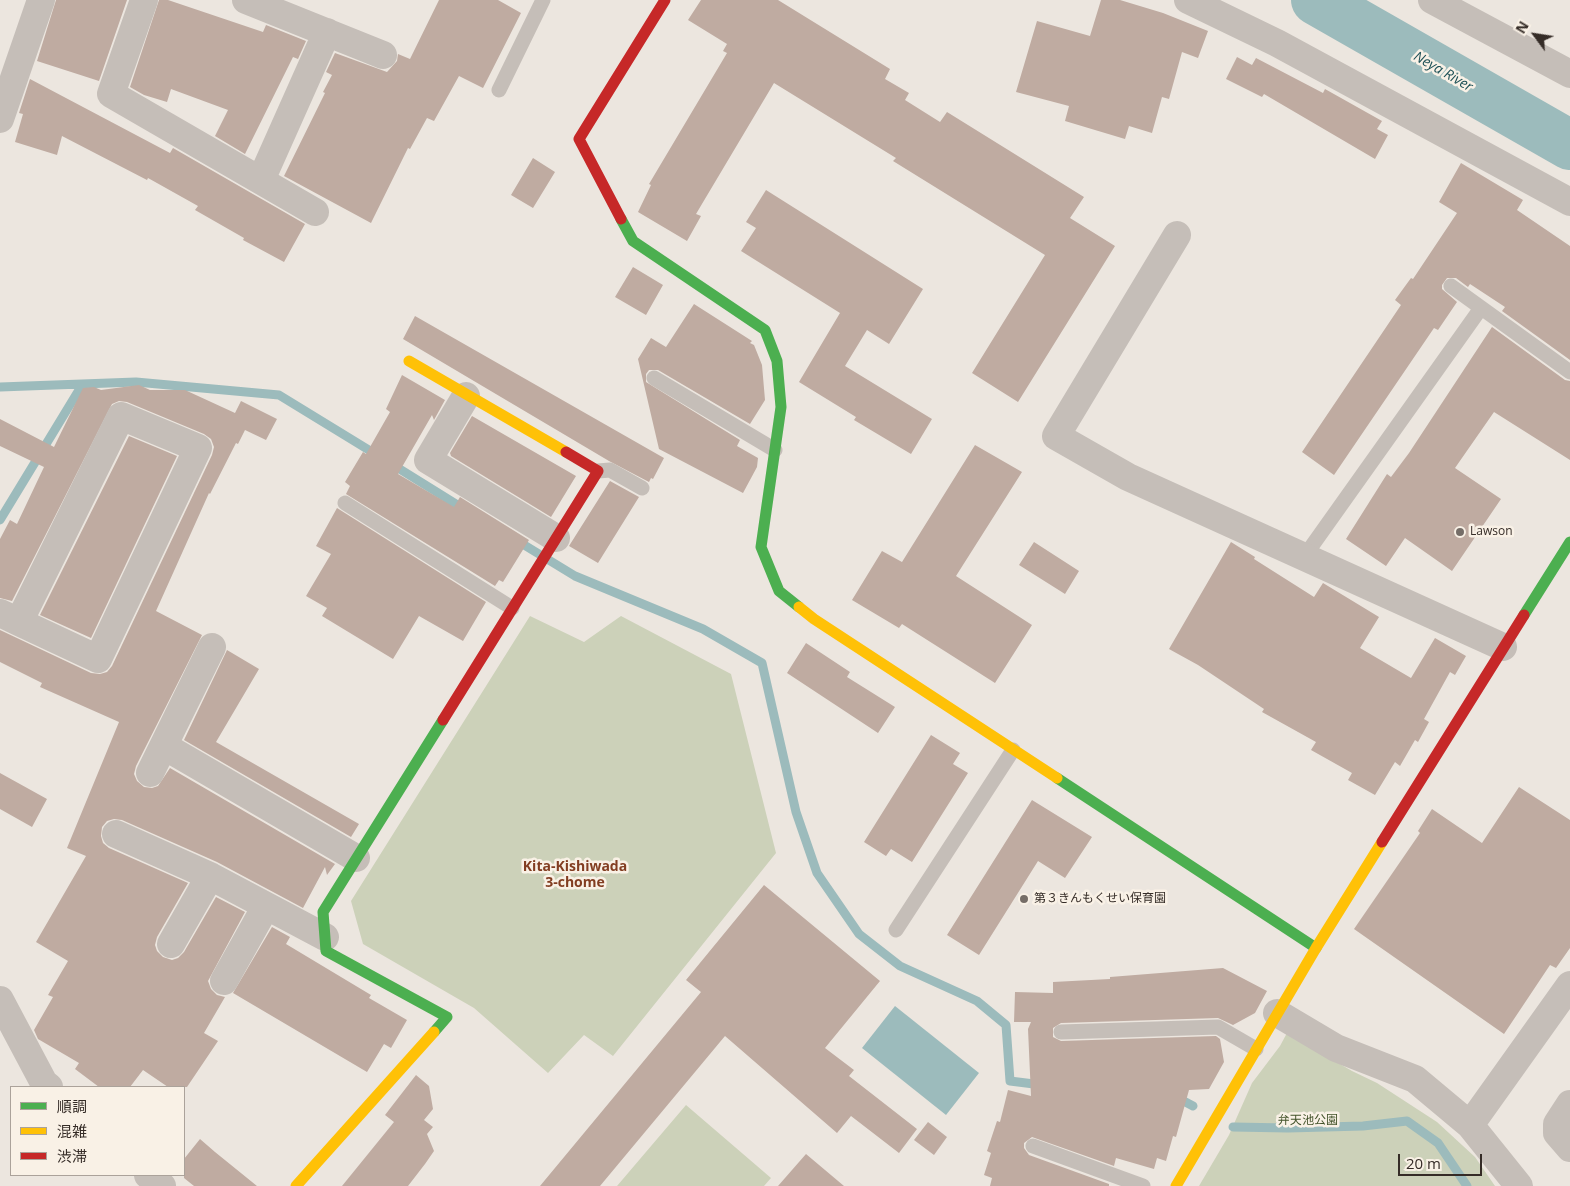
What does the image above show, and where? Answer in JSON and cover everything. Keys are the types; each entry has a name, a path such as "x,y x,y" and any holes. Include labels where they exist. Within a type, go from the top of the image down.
{"street":[{"path":"0,119 41,0"},
{"path":"144,0 111,94 315,212"},
{"path":"246,0 383,55"},
{"path":"665,0 579,139 633,242 765,330 777,361 781,407 761,547 779,592 814,619 1316,948"},
{"path":"1188,0 1278,44 1570,202"},
{"path":"1444,4 1570,74"},
{"path":"261,180 327,32"},
{"path":"1177,235 1056,436 1128,477 1503,647"},
{"path":"296,1186 447,1017 326,951 323,912 598,471 466,396 409,361"},
{"path":"466,396 428,460 552,544"},
{"path":"121,416 198,448 98,660 9,618 121,416"},
{"path":"1176,1186 1316,948 1570,542"},
{"path":"150,773 212,647"},
{"path":"164,746 356,858"},
{"path":"116,834 210,876 325,937"},
{"path":"171,944 210,876"},
{"path":"224,981 266,906"},
{"path":"1470,1125 1567,997"},
{"path":"0,1000 44,1083 48,1086"},
{"path":"1277,1013 1336,1048 1415,1079 1470,1125 1520,1186"},
{"path":"1570,1104 1557,1124 1556,1133 1570,1148"},
{"path":"149,1176 162,1186"}],"lane":[{"path":"498,90 540,1"},
{"path":"1451,286 1570,372"},
{"path":"1304,557 1481,308"},
{"path":"654,378 775,450"},
{"path":"598,471 610,470 642,488"},
{"path":"344,503 512,608"},
{"path":"896,930 1013,750"},
{"path":"1061,1032 1218,1028 1256,1049"},
{"path":"1033,1146 1143,1186"}],"green space":[{"path":"530,616 584,642 621,616 731,674 776,853 613,1056 584,1035 548,1073 474,1008 363,944 351,901"},
{"name":"弁天池公園","path":"1287,1033 1352,1071 1377,1083 1437,1122 1475,1157 1495,1186 1199,1186 1229,1135 1252,1083 1280,1046"},
{"path":"686,1105 771,1178 764,1186 617,1186"}],"water":[{"path":"895,1006 979,1073 946,1115 862,1048"}],"building":[{"path":"56,0 127,0 99,81 37,61"},
{"path":"159,0 168,0 263,32 266,25 306,41 298,59 293,57 245,154 215,136 228,110 171,89 167,102 144,95 130,87"},
{"path":"439,0 498,0 521,13 483,88 459,76 434,121 427,118 410,149 408,148 371,223 284,176 325,93 323,92 332,75 326,72 335,53 387,72 397,61 398,54 410,59"},
{"path":"701,0 778,0 890,69 885,79 909,93 905,100 940,122 947,112 1084,197 1070,218 1115,246 1018,402 972,373 1045,255 893,161 896,158 774,83 696,214 701,216 687,241 638,212 651,185 649,184 727,53 723,51 727,44 688,20"},
{"path":"1101,0 1120,0 1163,13 1208,31 1198,58 1182,52 1169,99 1162,97 1152,133 1129,126 1125,139 1065,121 1069,106 1016,92 1037,21 1090,36"},
{"path":"1237,57 1252,65 1256,58 1323,93 1325,89 1382,121 1377,129 1388,135 1375,159 1264,94 1262,97 1226,79"},
{"path":"30,79 170,153 173,148 305,224 284,262 243,240 244,238 195,210 198,206 148,178 147,180 62,136 57,155 15,142 23,114 19,113"},
{"path":"533,158 555,172 533,208 511,195"},
{"path":"1461,163 1523,200 1517,210 1570,246 1570,360 1502,311 1505,307 1470,284 1468,287 1456,278 1447,278 1442,285 1442,289 1457,302 1438,330 1434,328 1334,475 1302,452 1401,305 1395,300 1411,278 1413,279 1457,213 1439,202"},
{"path":"766,190 923,289 889,344 867,330 845,366 932,419 911,454 854,420 856,417 799,382 840,313 741,251 756,228 746,222"},
{"path":"633,267 663,285 646,315 615,297"},
{"path":"694,304 752,341 750,343 754,345 762,365 765,400 750,424 658,370 649,370 646,374 646,382 740,440 737,446 758,458 757,467 743,493 659,449 638,359 651,338 666,347"},
{"path":"415,316 664,458 653,479 651,478 649,482 609,461 403,339"},
{"path":"1492,327 1565,380 1570,381 1570,460 1494,412 1455,468 1501,499 1452,571 1405,538 1386,566 1346,539 1387,474 1391,477 1409,453"},
{"path":"402,375 445,400 434,420 432,415 398,474 454,507 460,497 529,540 503,582 499,580 495,586 346,494 350,486 345,482 363,452 366,454 390,412 386,409"},
{"path":"139,385 150,390 185,390 235,413 241,401 277,419 266,440 245,430 238,444 236,443 209,493 156,611 202,635 136,766 134,774 137,781 144,787 152,788 158,786 170,768 335,864 327,875 325,867 303,908 217,862 122,820 114,819 107,821 102,827 101,836 103,843 109,848 188,883 157,937 155,945 157,951 163,957 172,960 178,958 184,952 216,897 245,912 208,981 211,989 217,995 225,997 204,1033 218,1041 187,1087 167,1086 143,1070 131,1086 98,1086 75,1069 79,1063 38,1039 34,1030 53,997 48,995 68,961 36,942 86,856 67,848 119,722 40,687 42,683 0,662 0,630 91,673 100,674 107,672 112,666 212,455 214,447 211,439 204,434 127,402 119,401 112,404 12,601 0,598 0,539 10,520 17,524 44,467 0,446 0,419 54,447 83,388 94,387 101,390"},
{"path":"472,416 576,476 551,517 451,456 450,453"},
{"path":"129,436 177,456 91,638 40,615"},
{"path":"975,445 1022,472 956,576 1032,625 995,683 902,624 899,628 852,600 882,551 902,562"},
{"path":"610,481 639,497 598,563 569,546"},
{"path":"337,508 486,602 463,641 419,616 393,659 322,616 327,608 306,596 331,554 316,546"},
{"path":"1034,542 1079,571 1065,594 1019,565"},
{"path":"1231,542 1314,597 1323,583 1379,617 1360,648 1411,678 1435,638 1466,656 1455,675 1450,672 1424,719 1429,722 1418,742 1415,740 1400,766 1395,762 1375,795 1348,780 1352,773 1311,750 1316,742 1262,712 1264,709 1198,665 1169,649"},
{"path":"806,643 850,672 847,677 895,707 878,733 787,673"},
{"path":"227,650 259,669 216,742 359,824 351,837 184,740"},
{"path":"931,735 960,753 953,764 968,773 912,862 891,849 886,856 864,842"},
{"path":"0,773 47,799 32,827 0,809"},
{"path":"1519,787 1570,820 1570,948 1556,968 1550,965 1504,1034 1354,929 1420,833 1418,831 1432,809 1482,843"},
{"path":"1032,800 1092,837 1065,878 1038,861 979,955 947,935"},
{"path":"764,885 880,981 825,1048 854,1070 849,1076 917,1129 899,1153 851,1116 837,1133 725,1036 600,1186 540,1186 701,992 686,980"},
{"path":"272,927 290,937 286,944 371,995 369,998 407,1020 391,1048 384,1044 367,1072 233,993"},
{"path":"1223,968 1267,991 1255,1013 1233,1025 1218,1018 1061,1023 1053,1028 1053,1037 1061,1041 1216,1036 1220,1039 1224,1062 1209,1089 1189,1090 1176,1137 1173,1136 1166,1161 1157,1158 1154,1169 1116,1158 1114,1166 1032,1137 1024,1143 1024,1148 1029,1155 1109,1184 1109,1186 990,1186 992,1178 984,1175 991,1153 987,1151 997,1121 1000,1122 1008,1090 1031,1096 1028,1029 1031,1022 1014,1022 1015,992 1053,993 1053,982 1110,979 1110,977"},
{"path":"416,1075 429,1086 433,1109 424,1120 433,1127 427,1134 434,1151 408,1186 342,1186 394,1122 385,1115"},
{"path":"928,1122 947,1137 934,1155 914,1140"},
{"path":"200,1139 257,1186 194,1186 184,1178 185,1158"},
{"path":"806,1154 844,1186 778,1186"}],"waterway":[{"name":"Neya River","path":"1316,0 1570,145"},
{"path":"0,387 136,382 279,395 377,455"},
{"path":"0,520 82,385"},
{"path":"390,463 464,509"},
{"path":"516,540 575,576 703,629 762,663 796,812 817,873 859,934 900,966 977,1001 1006,1025 1010,1081 1042,1085"},
{"path":"1176,1097 1193,1106"},
{"path":"1233,1127 1363,1126 1407,1121 1438,1143 1467,1186"}],"traffic: fast":[{"path":"621,219 633,241 765,330 777,361 781,407 761,547 779,591 799,607"},
{"path":"1524,615 1570,542"},
{"path":"434,1032 447,1017 326,951 323,912 443,720"},
{"path":"1057,778 1316,948"}],"traffic: slow":[{"path":"409,361 566,452"},
{"path":"799,607 814,619 1057,778"},
{"path":"1176,1186 1316,948 1382,842"},
{"path":"296,1186 434,1032"}],"traffic: jam":[{"path":"621,219 579,139 665,0"},
{"path":"443,720 598,471 566,452"},
{"path":"1382,842 1524,615"}],"place":[{"name":"Lawson","path":"1460,532"},
{"name":"第３きんもくせい保育園","path":"1024,899"}],"district":[{"name":"Kita-Kishiwada 3-chome","path":"575,876"}]}
